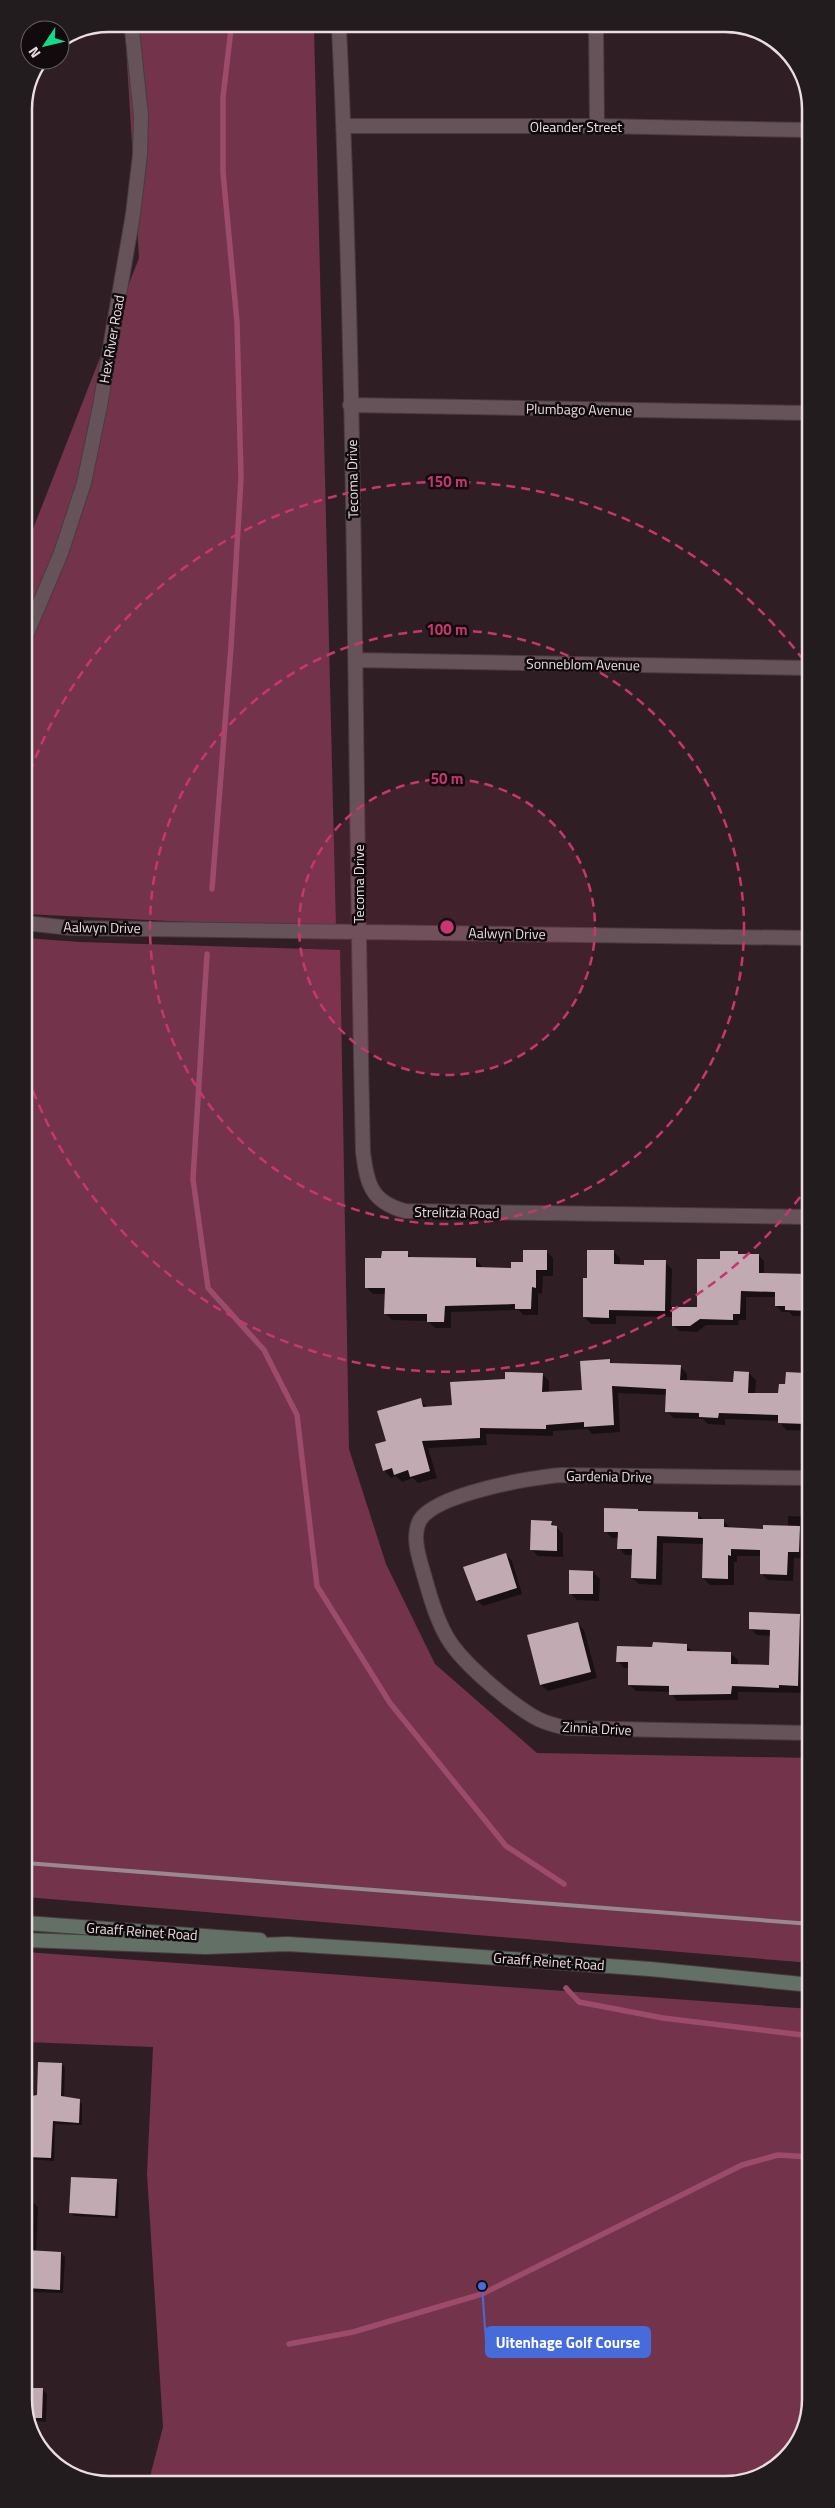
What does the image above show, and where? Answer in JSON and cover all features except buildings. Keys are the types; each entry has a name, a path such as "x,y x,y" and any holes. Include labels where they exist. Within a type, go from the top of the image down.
{"main road":[{"name":"Graaff Reinet Road","path":"32,1924 245,1937 287,1944"},
{"name":"Graaff Reinet Road","path":"32,1940 205,1946 287,1944 602,1965 802,1985"}],"street":[{"name":"Hex River Road","path":"32,620 61,553 81,492 100,406 133,214 140,155 141,116 132,32"},
{"name":"Tecoma Drive","path":"339,32 344,126 356,660 358,931"},
{"path":"596,33 598,126"},
{"name":"Oleander Street","path":"344,126 598,126 802,130"},
{"name":"Plumbago Avenue","path":"350,405 802,414"},
{"name":"Sonneblom Avenue","path":"356,660 802,668"},
{"name":"Aalwyn Drive","path":"32,924 71,928 802,938"},
{"name":"Strelitzia Road","path":"358,931 363,1152 370,1186 383,1202 405,1211 802,1217"},
{"name":"Gardenia Drive","path":"419,1522 424,1515 444,1503 493,1487 536,1476 802,1478"},
{"name":"Zinnia Drive","path":"419,1522 416,1538 417,1550 427,1586 450,1642 462,1658 489,1682 538,1719 567,1728 802,1733"}],"shaded area":[{"path":"125,32 314,32 336,929 32,914 32,532 139,258"},
{"path":"32,939 80,942 340,950 349,1449 386,1564 435,1664 537,1753 802,1758 802,1962 32,1898"},
{"path":"32,1952 802,2008 802,2409 795,2433 780,2453 760,2468 726,2476 150,2475 163,2427 147,2174 153,2047 32,2042"}],"waterway":[{"path":"212,889 231,647 241,478 237,322 223,172 223,97 231,32"},
{"path":"207,954 193,1179 208,1288 264,1350 297,1415 317,1586 390,1703 506,1846 564,1884"},
{"path":"566,1988 579,2002 663,2018 802,2035"},
{"path":"289,2344 353,2332 482,2294 742,2165 778,2155 802,2156"}],"railway":[{"path":"32,1863 802,1923"}],"place":[{"name":"Uitenhage Golf Course","path":"482,2286"}]}
